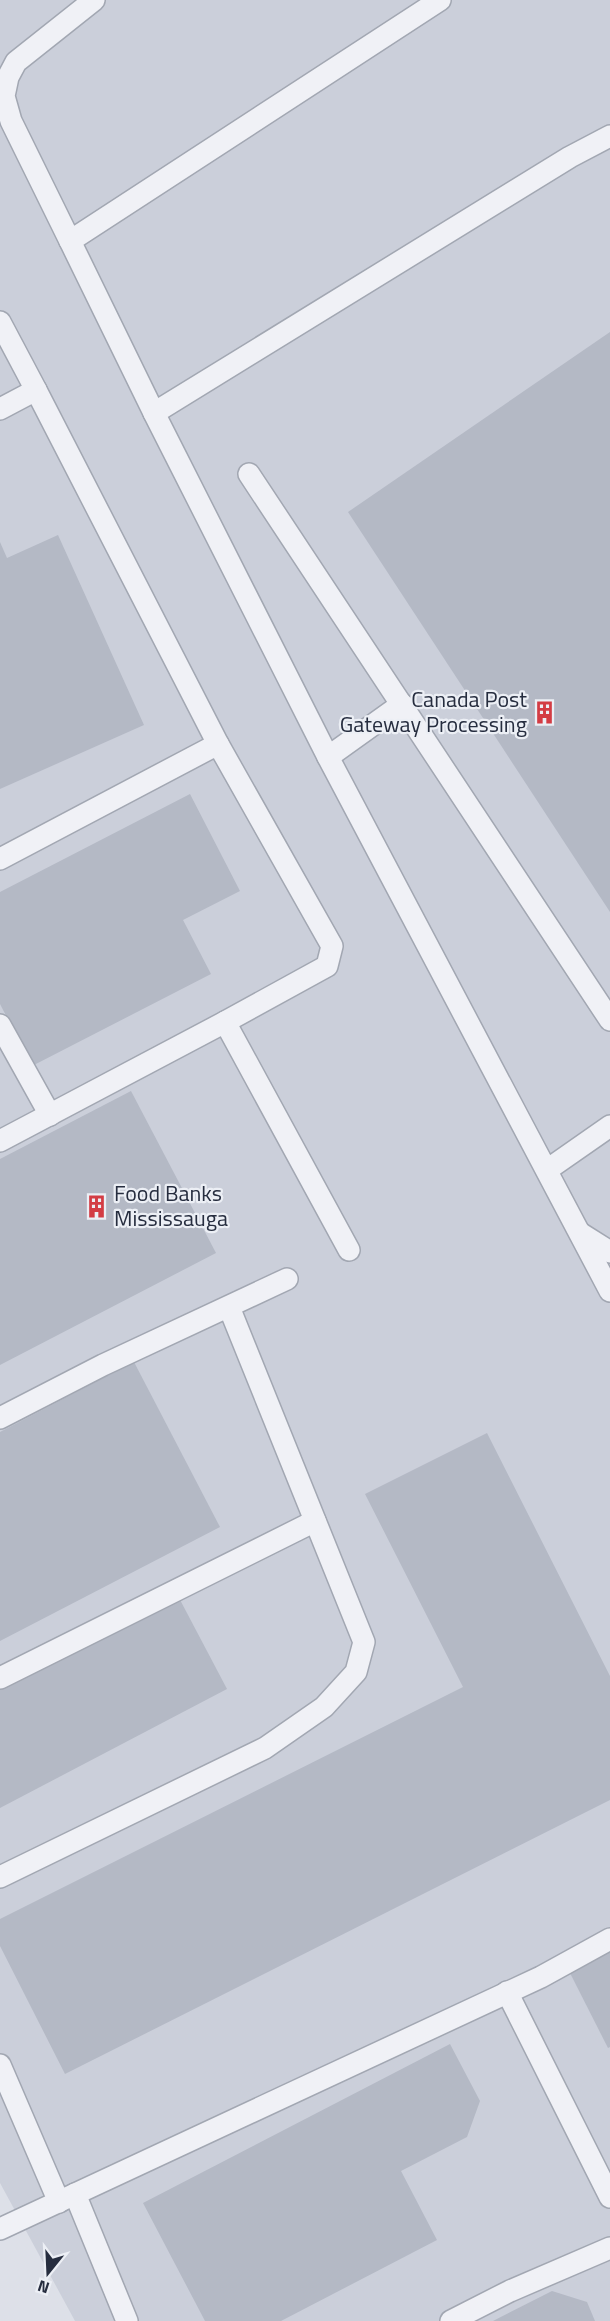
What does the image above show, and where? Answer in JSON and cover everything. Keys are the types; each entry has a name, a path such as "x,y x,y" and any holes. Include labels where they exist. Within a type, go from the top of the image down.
{"lane":[{"path":"94,0 16,62 8,77 4,96 11,121 154,413 328,757 610,1291"},
{"path":"70,241 440,0"},
{"path":"154,413 570,157 610,136"},
{"path":"0,322 218,744 332,946 327,966 0,1141"},
{"path":"0,409 36,390"},
{"path":"249,474 610,1020"},
{"path":"328,757 402,704"},
{"path":"0,859 218,744"},
{"path":"225,1022 349,1250"},
{"path":"0,1025 50,1115"},
{"path":"548,1170 610,1125"},
{"path":"579,1233 610,1252"},
{"path":"0,1418 103,1365 287,1279"},
{"path":"0,1876 265,1749 324,1707 356,1672 364,1642 229,1306"},
{"path":"0,1677 315,1521"},
{"path":"0,2229 507,1992 610,1939"},
{"path":"507,1992 610,2197"},
{"path":"0,2065 127,2321"},
{"path":"452,2321 510,2291 610,2248"}],"shaded area":[{"path":"0,0 610,0 610,2321 75,2321 0,2183"}],"building":[{"name":"Canada Post Gateway Processing","path":"610,332 610,912 348,512"},
{"path":"58,535 144,725 0,789 0,542 7,558"},
{"path":"190,794 240,891 183,920 211,974 32,1066 0,1004 0,892"},
{"name":"Food Banks Mississauga","path":"131,1091 216,1253 0,1365 0,1159"},
{"path":"134,1362 220,1527 0,1641 0,1432"},
{"path":"487,1433 610,1676 610,1800 65,2074 0,1946 0,1919 463,1687 365,1494"},
{"path":"178,1596 227,1689 0,1808 0,1690"},
{"path":"610,1952 610,2047 608,2048 570,1973"},
{"path":"450,2044 480,2101 467,2137 401,2171 437,2240 281,2321 205,2321 143,2203"},
{"path":"552,2291 587,2302 595,2321 493,2321"}],"place":[{"name":"Canada Post Gateway Processing","path":"545,712"},
{"name":"Food Banks Mississauga","path":"96,1206"}]}
